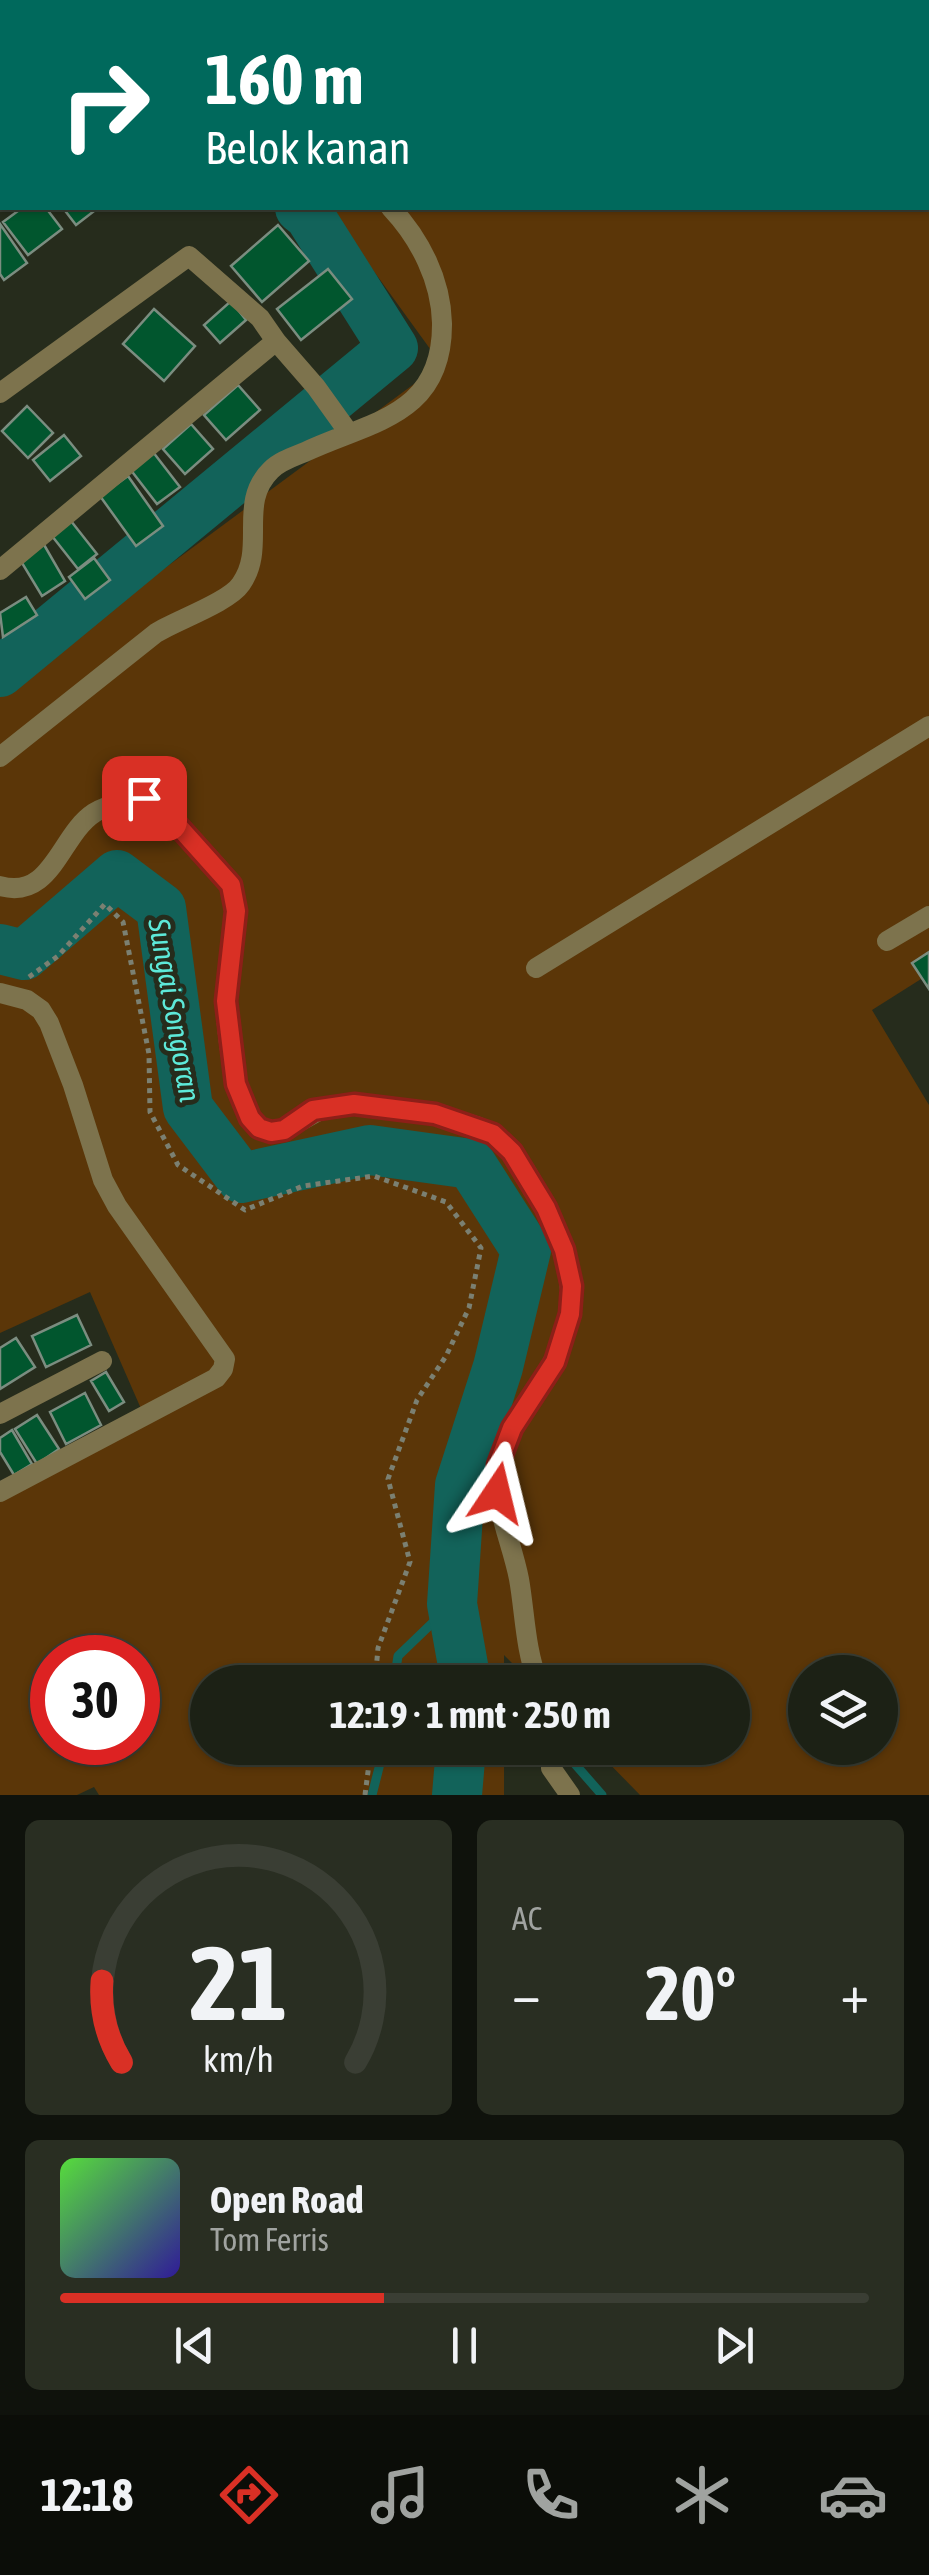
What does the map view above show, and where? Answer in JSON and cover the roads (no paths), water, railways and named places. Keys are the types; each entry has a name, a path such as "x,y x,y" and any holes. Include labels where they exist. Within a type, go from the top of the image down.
{"street":[{"path":"0,757 156,633 222,600 241,584 251,560 257,486 275,466 344,428 386,419 413,403 424,390 440,350 441,297 428,260 392,210"},
{"path":"0,393 189,256 260,318 344,428"},
{"path":"0,570 276,341"},
{"path":"536,968 929,726"},
{"path":"0,886 12,890 34,883 49,872 66,844 93,814 144,798 162,808 231,885 236,911 226,1001 236,1084 250,1118 259,1128 271,1132 284,1130 313,1110 354,1104 435,1114 493,1134 512,1152 546,1208 564,1250 572,1286 567,1331 555,1362 512,1428 498,1465 497,1493 518,1576 532,1665"},
{"path":"887,941 929,916"},
{"path":"0,993 27,1000 41,1010 73,1085 103,1180 117,1206 225,1358 223,1370 216,1378 0,1492"},
{"path":"0,1414 102,1361"},
{"path":"551,1765 570,1795"}],"waterway":[{"name":"Sungai Songoran","path":"0,672 393,348 303,210"},
{"name":"Sungai Songoran","path":"0,949 24,955 117,875 161,908 188,1108 241,1178 370,1150 471,1164 526,1250 498,1367 460,1485 452,1604 463,1665"},
{"path":"397,1665 398,1656 452,1604"},
{"path":"372,1795 380,1765"},
{"name":"Sungai Songoran","path":"457,1795 460,1765"},
{"path":"576,1765 602,1795"}]}
